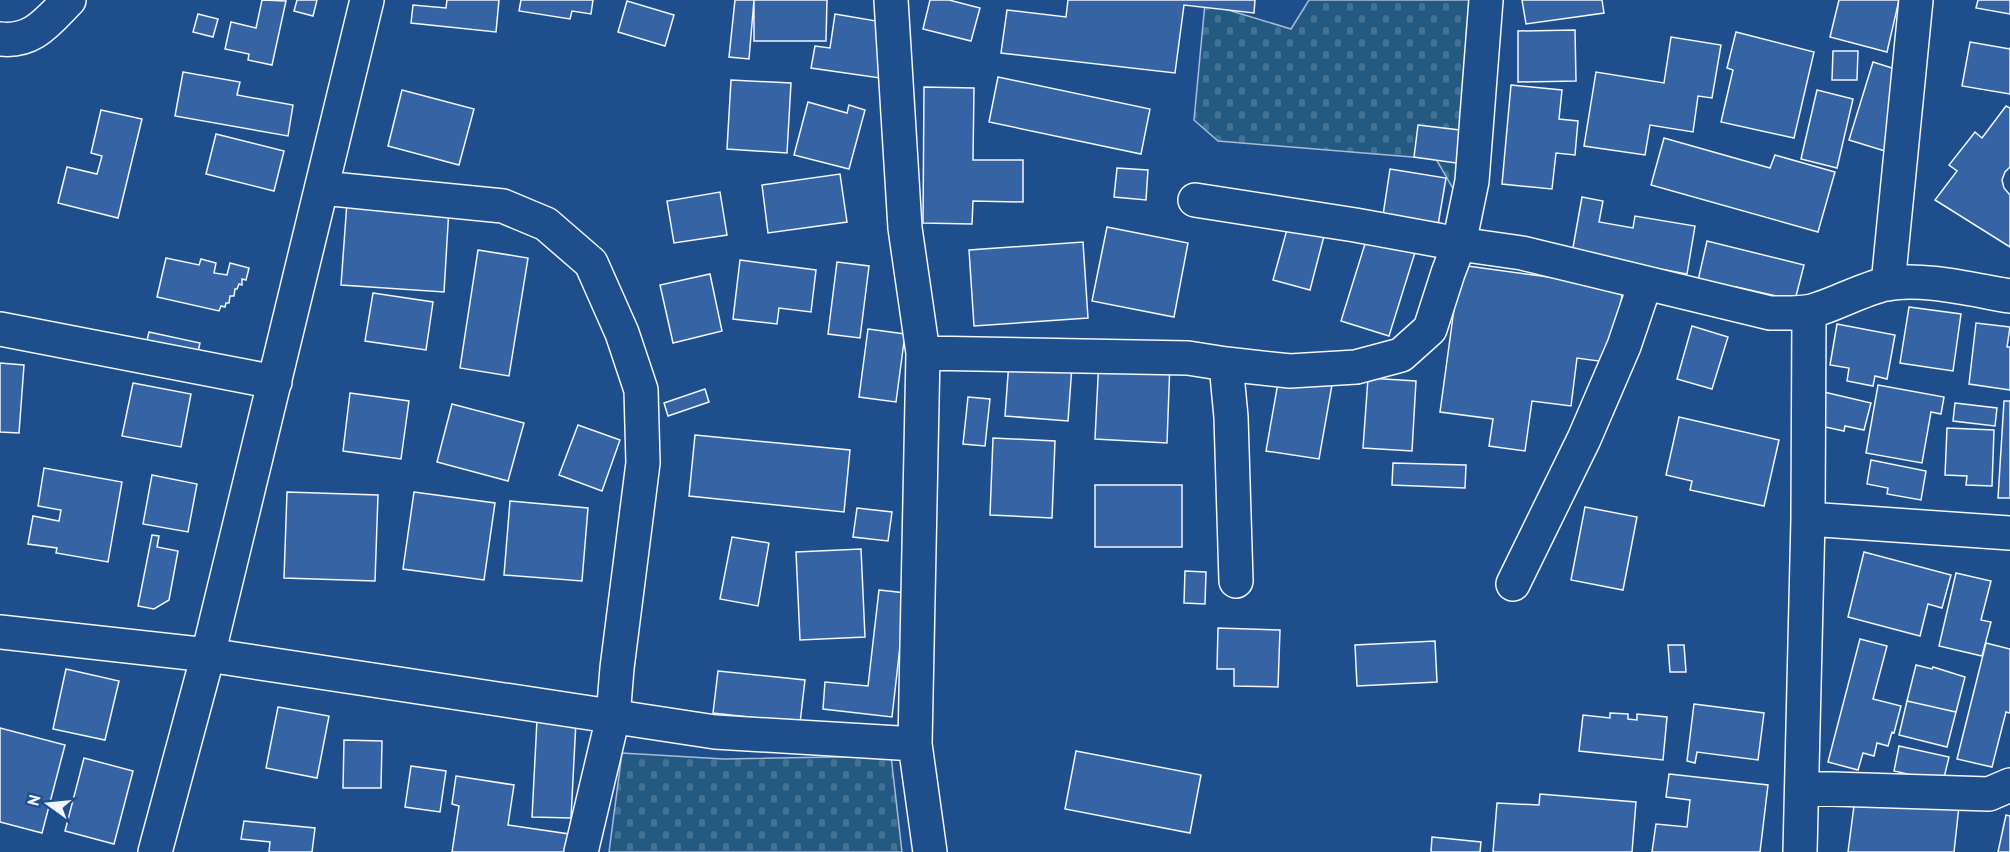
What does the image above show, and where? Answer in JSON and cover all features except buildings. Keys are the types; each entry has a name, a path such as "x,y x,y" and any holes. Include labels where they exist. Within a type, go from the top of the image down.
{"street":[{"path":"0,39 12,41 37,32 69,0"},
{"path":"154,852 208,655 367,0"},
{"path":"891,0 905,228 923,353 915,744 930,852"},
{"path":"923,353 1188,357 1290,372 1356,367 1401,355 1430,329 1459,244 1472,181 1486,0"},
{"path":"1888,284 1916,0"},
{"path":"322,188 503,206 546,224 591,263 622,333 641,390 643,463 613,717 581,852"},
{"path":"1195,201 1522,253 1770,313 1809,312 1868,289 1911,282 2010,296"},
{"path":"1513,584 1584,439 1624,346 1645,284"},
{"path":"1800,852 1808,519 1809,312"},
{"path":"0,329 275,382"},
{"path":"1226,364 1231,417 1236,581"},
{"path":"1808,519 2010,533"},
{"path":"0,632 208,655 715,732 915,744"},
{"path":"1802,788 1989,794 2010,785"}],"green space":[{"path":"1309,0 1486,0 1455,192 1436,159 1218,141 1194,120 1205,3 1291,29"},
{"path":"622,753 724,759 891,756 902,852 609,852"}]}
